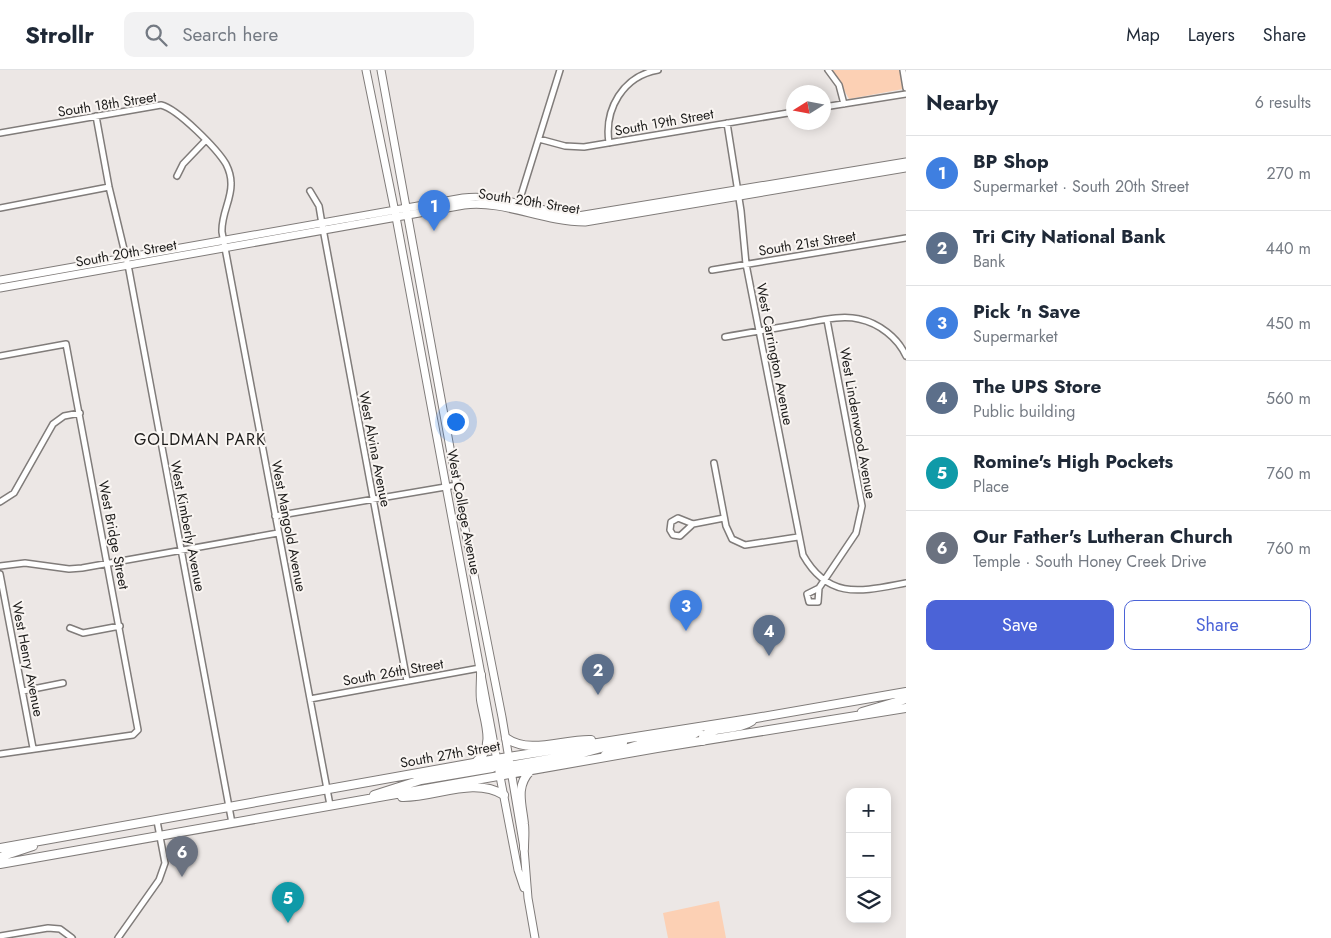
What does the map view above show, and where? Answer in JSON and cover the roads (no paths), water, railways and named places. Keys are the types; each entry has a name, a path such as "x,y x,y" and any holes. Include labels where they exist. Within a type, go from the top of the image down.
{"main road":[{"path":"476,762 483,756 487,745 481,698 481,671"},
{"name":"South 27th Street","path":"0,848 476,762 497,762 508,757 701,727 906,692"},
{"path":"853,716 906,699"},
{"path":"875,714 906,708"},
{"path":"0,864 500,776 503,769 530,770 853,716 906,714"},
{"path":"704,740 704,737 709,732 738,728 756,718"},
{"path":"597,759 609,753 640,744 692,735 699,731 701,727"},
{"path":"510,770 583,754 647,735"},
{"path":"506,738 517,744 528,746 577,739 608,740"},
{"path":"368,799 378,793 421,780 497,762"},
{"path":"524,848 525,825 520,800 521,787 522,780 530,770"},
{"path":"383,797 414,797 478,787 491,789 504,796"},
{"path":"0,857 51,840"}],"street":[{"name":"West College Avenue","path":"366,70 396,217 518,870 528,898"},
{"name":"West College Avenue","path":"382,70 406,211 506,738 524,848 528,898 535,938"},
{"path":"518,207 560,70"},
{"path":"608,143 608,124 621,91 637,76 658,70"},
{"path":"828,70 839,85 844,104"},
{"path":"903,70 906,88"},
{"path":"831,106 906,94"},
{"name":"South 18th Street","path":"0,133 161,105 179,114 205,141"},
{"name":"South 19th Street","path":"539,139 572,147 608,143 786,113"},
{"name":"West Kimberly Avenue","path":"96,116 109,187 128,265 232,823"},
{"name":"West Carrington Avenue","path":"727,123 738,193 746,264 798,537 803,555 824,580"},
{"path":"178,176 183,164 205,141"},
{"name":"West Mangold Avenue","path":"205,141 222,159 230,175 230,191 222,219 224,244 330,805"},
{"name":"South 20th Street","path":"738,193 906,162"},
{"name":"South 20th Street","path":"0,280 125,257 323,230 396,217 406,211 471,197 518,207 578,216 906,168"},
{"path":"0,208 109,187"},
{"name":"West Alvina Avenue","path":"310,191 318,206 322,222 407,681"},
{"name":"South 20th Street","path":"0,288 128,265 322,222 394,209 406,211"},
{"name":"South 21st Street","path":"712,270 906,238"},
{"path":"725,337 828,320 855,318 871,322 893,337 906,356"},
{"name":"West Lindenwood Avenue","path":"819,588 856,533 862,506 828,320"},
{"name":"West Bridge Street","path":"0,356 66,344 138,730 133,735 33,748"},
{"path":"0,502 14,493 53,424 64,416 80,413"},
{"path":"714,463 729,536 740,544 798,537"},
{"path":"276,516 457,485"},
{"path":"693,524 681,518 674,519 670,524 670,530 673,535 682,535 693,524 724,518"},
{"path":"0,566 25,563 69,569 108,564 278,533"},
{"name":"West Henry Avenue","path":"0,574 33,748"},
{"path":"824,580 836,587 855,590 906,583"},
{"path":"70,628 82,633 120,626"},
{"name":"South 26th Street","path":"310,698 407,681 481,671"},
{"path":"23,691 62,683"},
{"path":"0,754 33,748"},
{"path":"118,938 159,880 165,862 157,821"},
{"path":"0,936 48,928 60,929 72,938"}],"place":[{"name":"BP Shop","path":"434,231"},
{"name":"Pick 'n Save","path":"686,631"},
{"name":"The UPS Store","path":"769,656"},
{"name":"Tri City National Bank","path":"598,695"},
{"name":"Our Father's Lutheran Church","path":"182,877"},
{"name":"Romine's High Pockets","path":"288,923"}],"district":[{"name":"GOLDMAN PARK","path":"200,439"}]}
